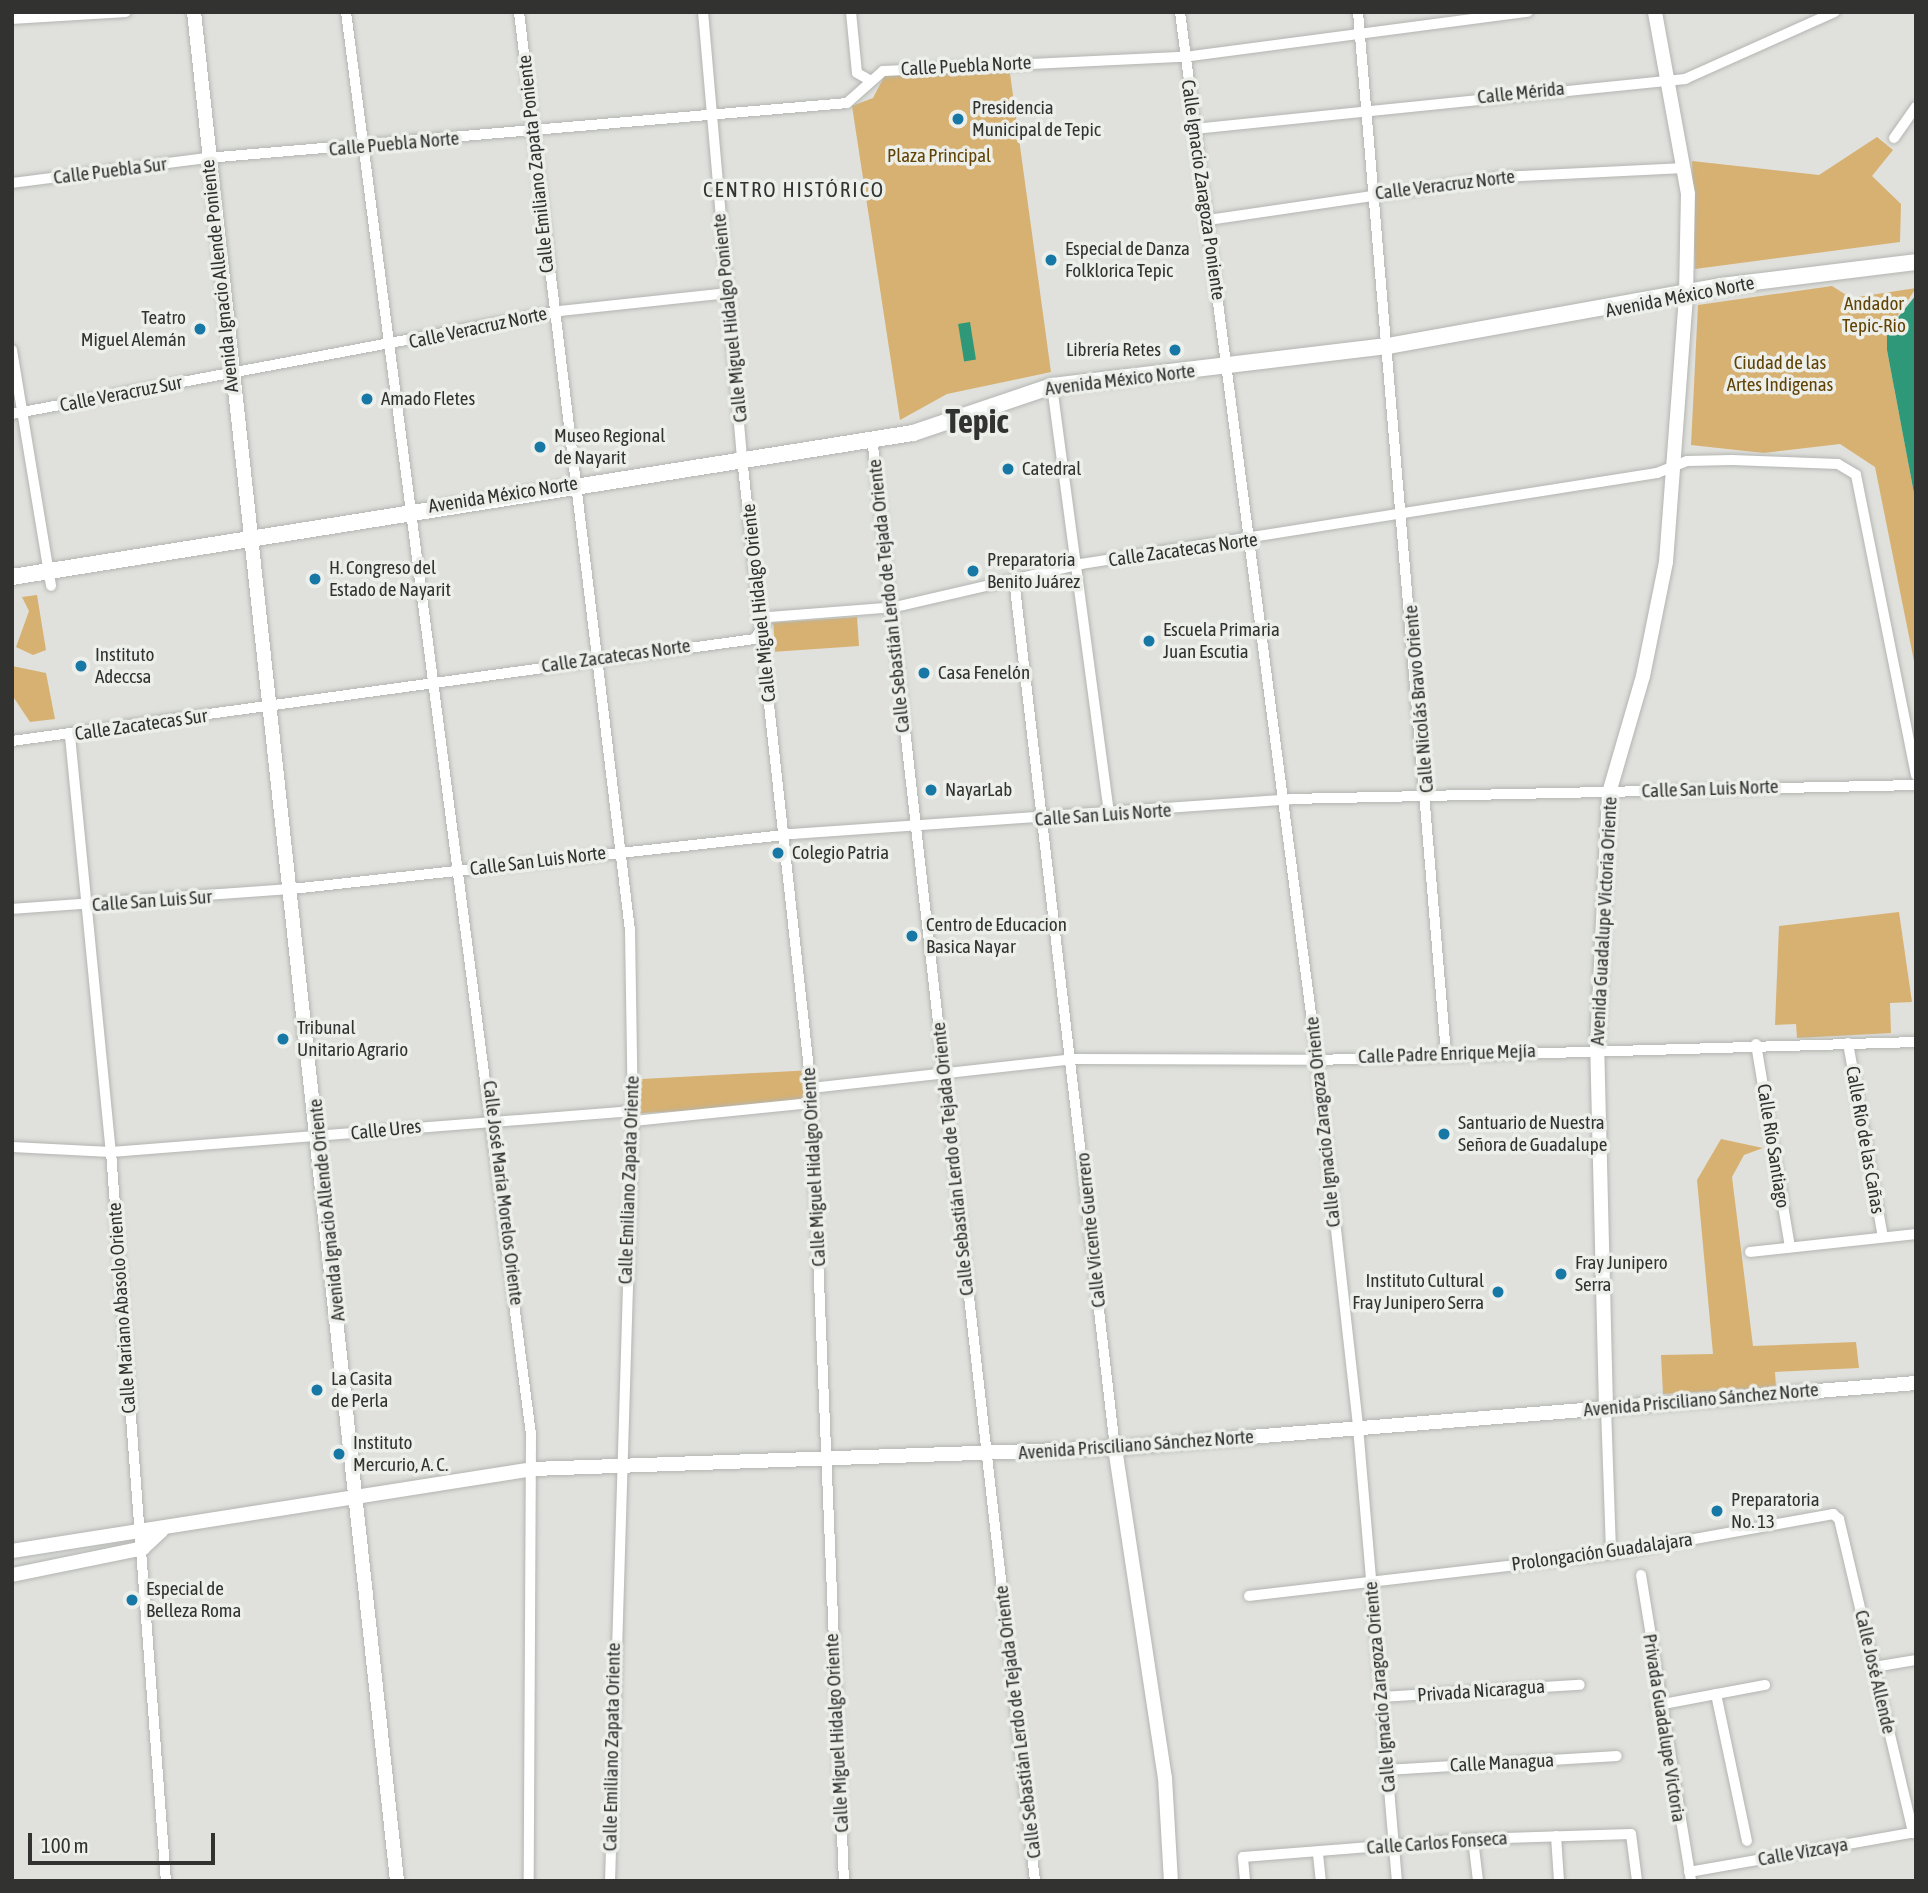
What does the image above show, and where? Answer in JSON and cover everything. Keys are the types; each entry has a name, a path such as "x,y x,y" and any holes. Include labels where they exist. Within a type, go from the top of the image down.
{"main road":[{"name":"Avenida Ignacio Allende Poniente","path":"194,12 230,375 251,540"},
{"name":"Avenida Guadalupe Victoria Oriente","path":"1606,1408 1597,1049 1609,793 1643,676 1677,463 1686,296 1685,168 1655,12"},
{"name":"Avenida México Norte","path":"12,577 46,577 411,510 743,456 913,433 1052,386 1388,346 1686,296 1908,263"},
{"name":"Avenida Ignacio Allende Oriente","path":"251,540 292,889 397,1881"},
{"name":"Avenida Prisciliano Sánchez Norte","path":"138,1527 161,1531 357,1501 533,1469 618,1464 984,1455 1115,1448 1916,1383"},
{"name":"Calle Vicente Guerrero","path":"1115,1448 1165,1778 1171,1881"},
{"path":"12,1551 138,1527"},
{"path":"12,1575 143,1548 161,1531"}],"street":[{"path":"12,19 126,12"},
{"name":"Calle José María Morelos Oriente","path":"346,12 391,346 429,684 463,871 533,1469 529,1881"},
{"name":"Calle Emiliano Zapata Poniente","path":"519,12 551,313 574,483"},
{"name":"Calle Miguel Hidalgo Poniente","path":"703,12 743,456"},
{"path":"851,12 858,73 868,79"},
{"name":"Calle Ignacio Zaragoza Poniente","path":"1180,12 1227,367"},
{"name":"Calle Nicolás Bravo Oriente","path":"1358,12 1404,515 1446,1053"},
{"name":"Calle Puebla Norte","path":"207,158 363,149 710,113 846,103 868,79 883,71 1184,57 1528,12"},
{"name":"Calle Mérida","path":"1194,129 1685,79 1835,12"},
{"path":"1894,138 1916,107"},
{"name":"Calle Puebla Sur","path":"12,183 207,158"},
{"name":"Calle Veracruz Norte","path":"1208,220 1376,192 1501,177 1685,168"},
{"name":"Calle Veracruz Norte","path":"230,375 551,313 728,293"},
{"path":"12,350 17,413 46,577"},
{"name":"Calle Ignacio Zaragoza Oriente","path":"1227,367 1317,1060 1358,1427 1397,1881"},
{"name":"Calle Veracruz Sur","path":"17,413 230,375"},
{"path":"1052,386 1109,816"},
{"name":"Calle Sebastián Lerdo de Tejada Oriente","path":"872,437 984,1455 1026,1759 1035,1881"},
{"name":"Calle Miguel Hidalgo Oriente","path":"743,456 786,835 811,1088 844,1881"},
{"name":"Calle Zacatecas Norte","path":"269,706 429,684 596,656 755,639 769,617 889,608 1075,568 1657,473 1677,463 1838,464 1856,475 1916,775"},
{"name":"Calle Emiliano Zapata Oriente","path":"574,483 621,852 633,1116 618,1464 610,1881"},
{"name":"Calle Vicente Guerrero","path":"1014,579 1074,1059 1115,1448"},
{"name":"Calle Zacatecas Sur","path":"12,741 70,736 269,706"},
{"name":"Calle Mariano Abasolo Oriente","path":"70,736 90,905 111,1152 138,1527 143,1548 166,1881"},
{"name":"Calle San Luis Norte","path":"292,889 786,835 1109,816 1283,801 1427,795 1916,785"},
{"name":"Calle San Luis Sur","path":"12,909 292,889"},
{"name":"Calle Padre Enrique Mejía","path":"811,1088 944,1077 1074,1059 1317,1060 1446,1053 1916,1042"},
{"name":"Calle Río de las Cañas","path":"1848,1043 1882,1237"},
{"name":"Calle Río Santiago","path":"1756,1044 1790,1247"},
{"path":"633,1116 811,1103"},
{"name":"Calle Ures","path":"12,1147 111,1152 319,1138 494,1118 633,1116"},
{"path":"1749,1252 1916,1234"},
{"name":"Avenida Guadalupe Victoria Oriente","path":"1606,1408 1611,1554"},
{"name":"Prolongación Guadalajara","path":"1249,1597 1371,1580 1611,1554 1833,1514"},
{"name":"Calle José Allende","path":"1833,1514 1839,1519 1914,1832"},
{"name":"Privada Guadalupe Victoria","path":"1641,1575 1658,1705 1690,1877"},
{"path":"1874,1667 1916,1660"},
{"name":"Privada Nicaragua","path":"1381,1697 1580,1685"},
{"path":"1658,1705 1765,1685"},
{"path":"1716,1694 1747,1840"},
{"name":"Calle Managua","path":"1387,1770 1617,1756"},
{"name":"Calle Vizcaya","path":"1690,1877 1914,1832"},
{"name":"Calle Carlos Fonseca","path":"1245,1881 1244,1857 1318,1854 1473,1839 1631,1834 1637,1881"},
{"path":"1556,1836 1559,1881"},
{"path":"1473,1839 1478,1881"},
{"path":"1318,1854 1321,1881"}],"green space":[{"name":"Plaza Principal","path":"1009,66 1051,372 947,394 900,420 852,106 873,98 886,73"},
{"path":"1877,137 1893,150 1872,176 1901,204 1900,242 1695,269 1692,161 1819,175"},
{"name":"Ciudad de las Artes Indigenas","path":"1832,286 1851,298 1916,288 1888,331 1887,350 1916,504 1916,671 1875,467 1840,444 1764,453 1691,445 1698,305"},
{"path":"37,595 46,650 33,655 16,647 29,611 22,597"},
{"path":"857,617 859,646 775,652 773,623"},
{"path":"12,666 46,673 55,719 30,722 12,695"},
{"path":"1899,912 1912,1002 1890,1003 1891,1033 1797,1038 1796,1024 1775,1025 1779,926"},
{"path":"813,1070 815,1104 634,1113 632,1079"},
{"path":"1721,1139 1763,1148 1744,1155 1732,1177 1753,1346 1856,1342 1859,1368 1775,1372 1776,1387 1663,1394 1661,1355 1713,1354 1697,1180"}],"shaded area":[{"path":"1916,295 1916,504 1887,350 1887,331"},
{"path":"970,322 976,360 964,361 958,324"}],"place":[{"name":"Presidencia Municipal de Tepic","path":"958,119"},
{"name":"Especial de Danza Folklorica Tepic","path":"1051,260"},
{"name":"Teatro Miguel Alemán","path":"200,329"},
{"name":"Librería Retes","path":"1175,350"},
{"name":"Amado Fletes","path":"367,399"},
{"name":"Museo Regional de Nayarit","path":"540,447"},
{"name":"Catedral","path":"1008,469"},
{"name":"Preparatoria Benito Juárez","path":"973,571"},
{"name":"H. Congreso del Estado de Nayarit","path":"315,579"},
{"name":"Escuela Primaria Juan Escutia","path":"1149,641"},
{"name":"Instituto Adeccsa","path":"81,666"},
{"name":"Casa Fenelón","path":"924,673"},
{"name":"NayarLab","path":"931,790"},
{"name":"Colegio Patria","path":"778,853"},
{"name":"Centro de Educacion Basica Nayar","path":"912,936"},
{"name":"Tribunal Unitario Agrario","path":"283,1039"},
{"name":"Santuario de Nuestra Señora de Guadalupe","path":"1444,1134"},
{"name":"Fray Junipero Serra","path":"1561,1274"},
{"name":"Instituto Cultural Fray Junipero Serra","path":"1498,1292"},
{"name":"La Casita de Perla","path":"317,1390"},
{"name":"Instituto Mercurio, A. C.","path":"339,1454"},
{"name":"Preparatoria No. 13","path":"1717,1511"},
{"name":"Especial de Belleza Roma","path":"132,1600"}],"district":[{"name":"CENTRO HISTÓRICO","path":"794,189"},
{"name":"Tepic","path":"977,422"}],"park label":[{"name":"Andador Tepic-Rio","path":"1874,315"}]}
